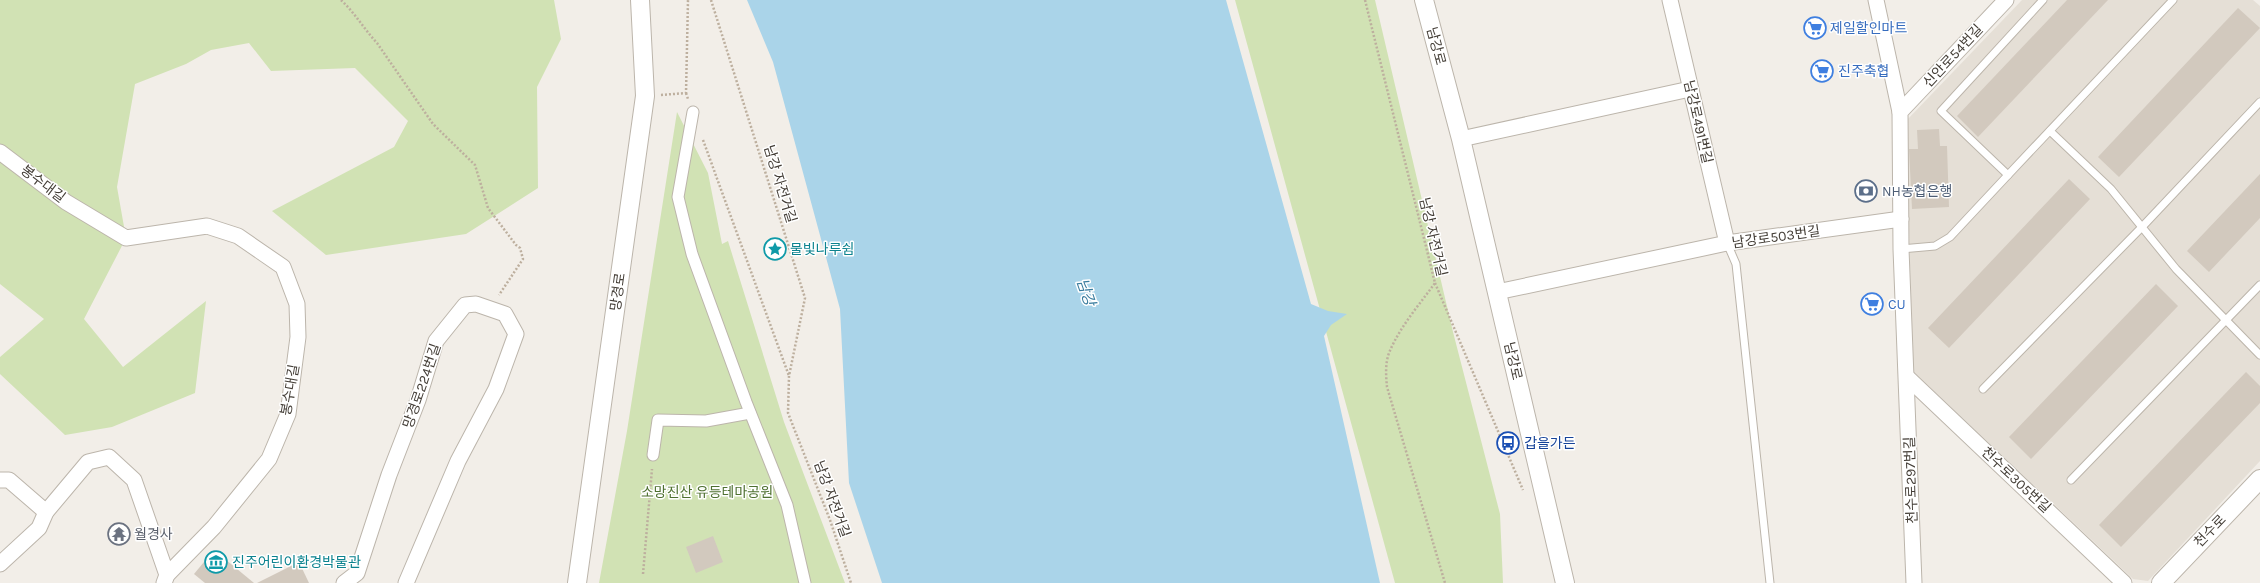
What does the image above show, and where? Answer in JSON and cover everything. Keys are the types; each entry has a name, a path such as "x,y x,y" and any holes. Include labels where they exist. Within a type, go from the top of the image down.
{"street":[{"name":"망경로","path":"577,583 645,96 640,0"},
{"name":"남강로","path":"1424,0 1460,139 1565,583"},
{"name":"남강로491번길","path":"1670,0 1727,243"},
{"path":"1876,0 1900,112 1901,249 1908,378"},
{"name":"신안로54번길","path":"1900,112 2006,0"},
{"path":"1460,139 1690,89"},
{"path":"693,112 678,197 692,254 750,413 787,505 805,583"},
{"name":"봉수대길","path":"0,152 66,202 126,238 207,226 238,236 283,267 297,304 298,318 296,365 288,414 269,459 214,527 166,579 134,480 109,457 88,462 46,512 39,528 0,564"},
{"name":"남강로503번길","path":"1497,292 1727,243 1901,219"},
{"name":"망경로224번길","path":"344,583 357,573 389,475 418,400 436,341 465,305 476,304 506,314 516,334 496,389 458,461 406,583"},
{"name":"천수로297번길","path":"1908,378 1914,583"},
{"name":"천수로305번길","path":"1908,378 2124,583"},
{"path":"653,455 658,420 706,422 750,413"},
{"path":"0,480 9,480 46,512"},
{"name":"천수로","path":"2161,583 2258,484"}],"lane":[{"path":"2008,174 1941,111 2043,0"},
{"path":"1901,249 1935,246 1950,237 2173,0"},
{"path":"1983,389 2142,227 2260,102"},
{"path":"2050,130 2111,189 2176,269 2260,356"},
{"path":"1727,243 1736,264 1770,583"},
{"path":"2071,480 2260,285"}],"path":[{"path":"341,0 352,10 366,32 377,43 433,124 475,165 488,208 516,245 520,248 523,259 490,309"},
{"path":"645,96 686,93 688,0"},
{"name":"남강 자전거길","path":"711,0 805,298 789,376 788,413 830,520 851,583"},
{"name":"남강 자전거길","path":"1365,0 1435,283 1401,330 1389,354 1386,369 1387,387 1445,583"},
{"name":"남강 자전거길","path":"686,93 789,376"},
{"path":"1435,283 1525,495"},
{"path":"643,574 653,455"}],"shaded area":[{"path":"2022,0 2253,0 2260,6 2260,461 2148,581 2133,579 1913,371 1906,121"}],"green space":[{"path":"0,0 554,0 561,39 537,87 538,188 466,234 326,255 272,211 394,147 408,121 355,68 271,71 249,43 211,50 186,64 135,84 117,187 126,238 84,319 123,367 206,301 195,393 112,427 65,435 0,374 0,357 44,319 0,284"},
{"path":"1235,0 1375,0 1453,332 1500,514 1503,583 1395,583"},
{"name":"소망진산 유등테마공원","path":"677,112 708,173 722,244 728,241 784,422 845,583 599,583 627,431"}],"water":[{"name":"남강","path":"747,0 1226,0 1311,304 1328,311 1347,314 1331,325 1324,336 1380,583 882,583 849,483 840,309 773,62"}],"building":[{"path":"2067,0 2108,0 1978,137 1957,116"},
{"path":"2238,8 2260,28 2119,177 2098,157"},
{"path":"1939,129 1940,146 1947,146 1949,207 1912,209 1909,149 1918,149 1917,130"},
{"path":"2260,174 2260,218 2209,272 2187,251"},
{"path":"2069,179 2090,199 1949,348 1928,328"},
{"path":"2156,284 2178,306 2031,459 2009,437"},
{"path":"2246,372 2260,386 2260,403 2121,547 2099,525"},
{"path":"713,536 723,562 696,573 686,547"},
{"name":"진주어린이환경박물관","path":"214,550 254,583 205,583 194,574"},
{"name":"진주어린이환경박물관","path":"299,562 309,583 257,583"}],"place":[{"name":"제일할인마트","path":"1815,28"},
{"name":"진주축협","path":"1822,71"},
{"name":"NH농협은행","path":"1866,191"},
{"name":"물빛나루쉼","path":"775,249"},
{"name":"CU","path":"1872,304"},
{"name":"갑을가든","path":"1508,443"},
{"name":"월경사","path":"119,534"},
{"name":"진주어린이환경박물관","path":"216,562"}]}
